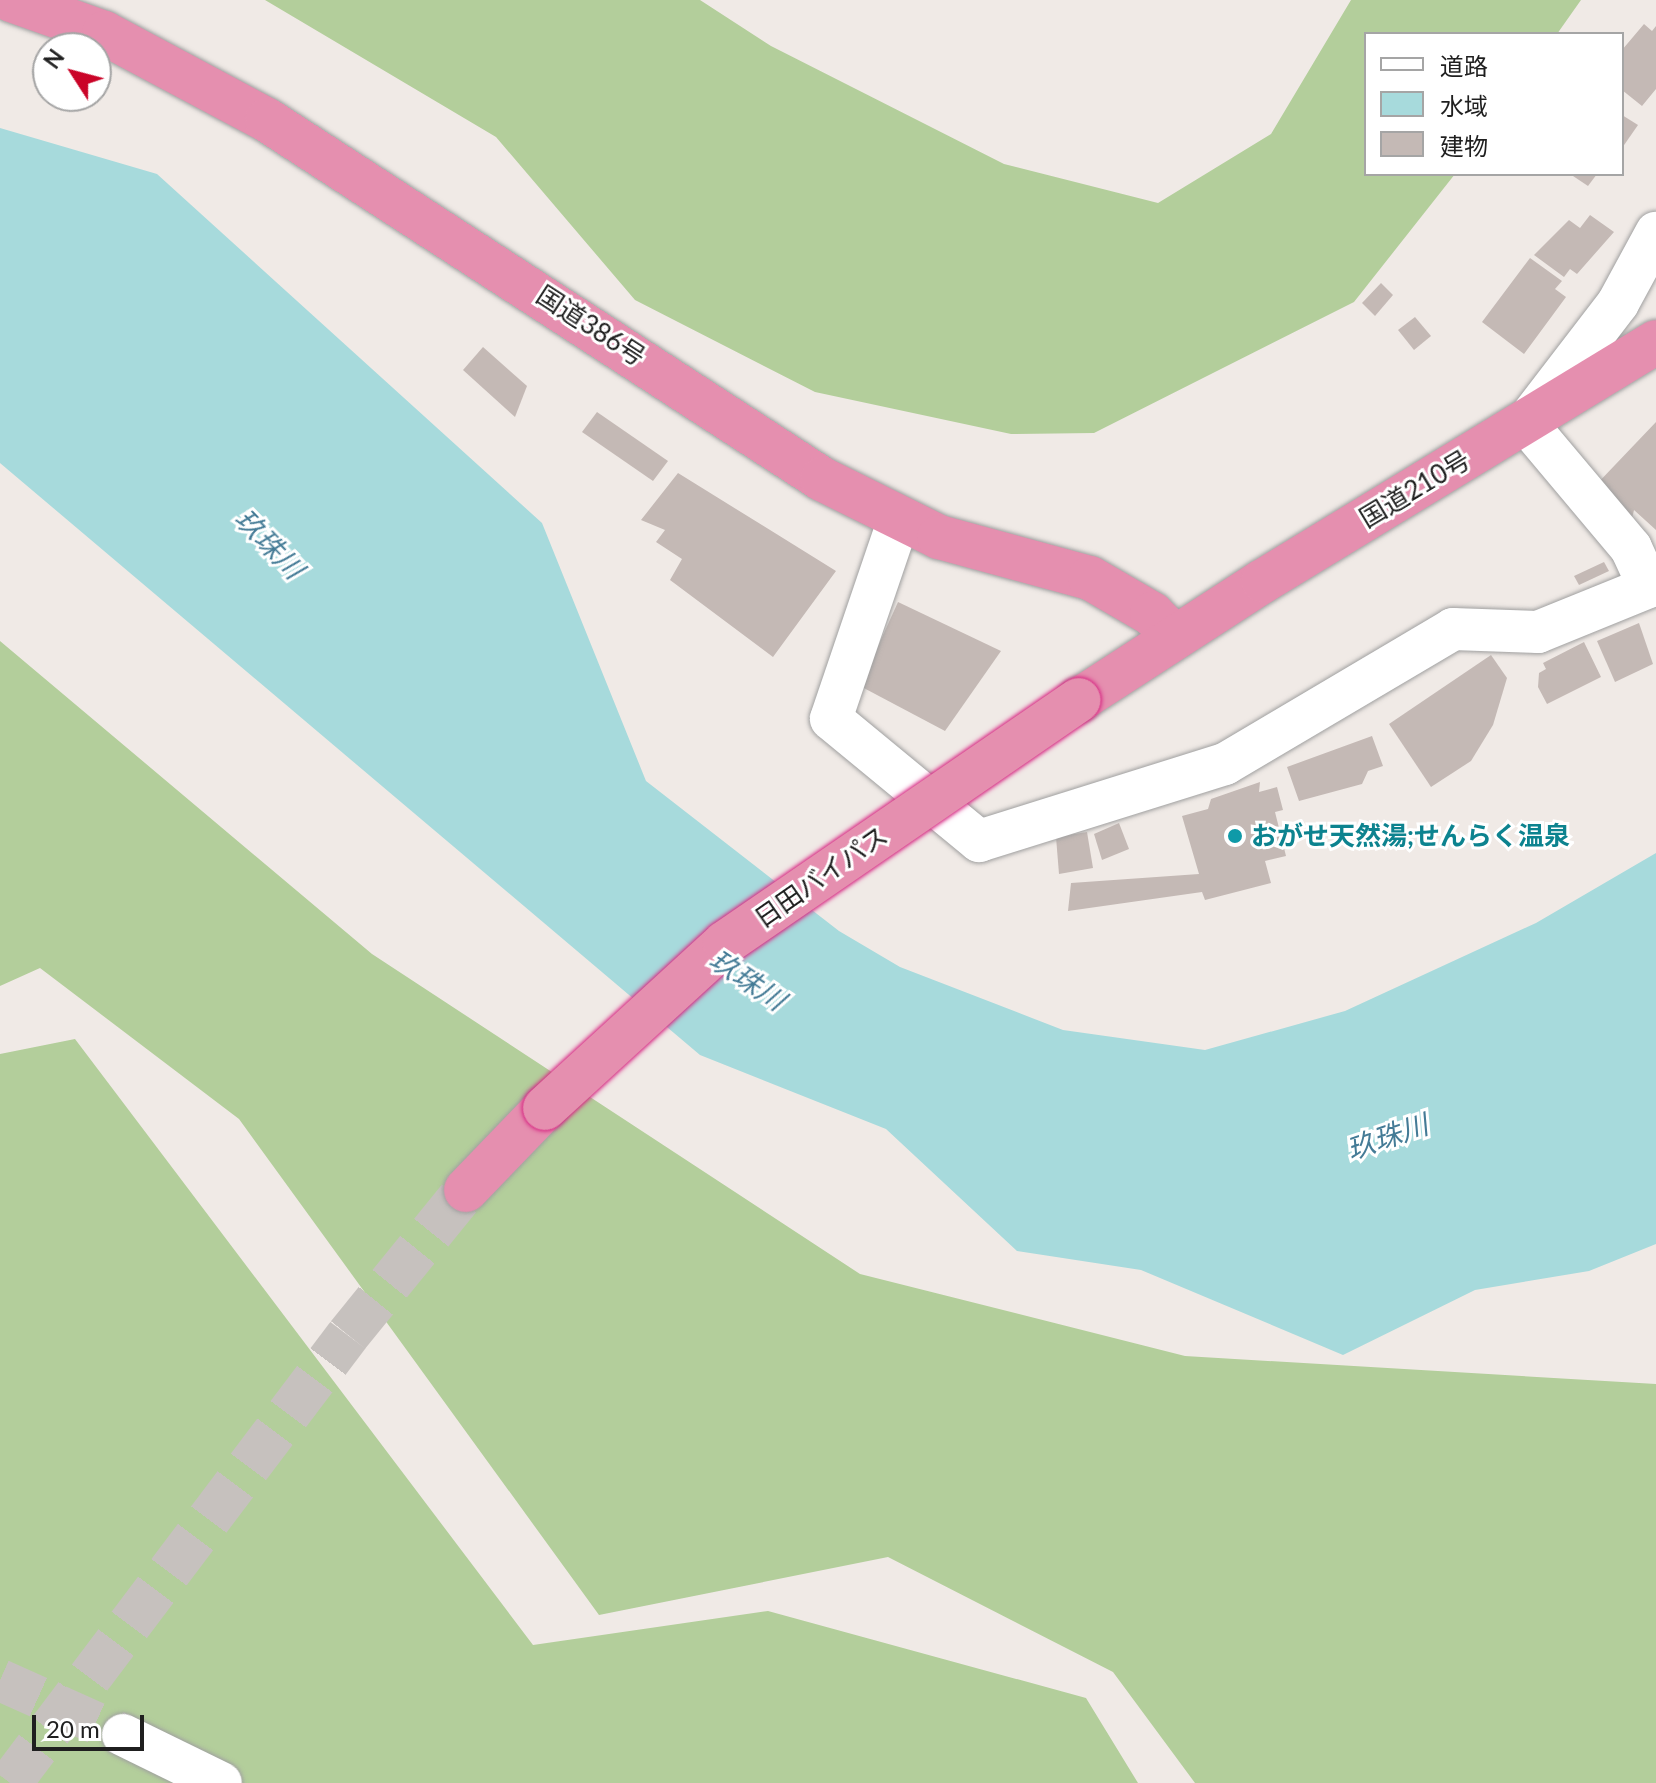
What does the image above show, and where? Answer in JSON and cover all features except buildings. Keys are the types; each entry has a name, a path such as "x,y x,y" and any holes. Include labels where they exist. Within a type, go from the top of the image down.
{"highway":[{"name":"国道386号","path":"11,0 104,33 254,112 822,479 899,519 1008,559 1090,578 1152,614 1174,636"},
{"name":"国道210号","path":"1174,636 1656,342"},
{"name":"日田バイパス","path":"466,1190 545,1108 725,943 1174,636"}],"street":[{"path":"899,519 831,719 979,841 1225,764 1453,629 1538,632 1649,587 1631,548 1526,423 1618,303 1656,233"},
{"path":"123,1735 221,1783"}],"green space":[{"path":"265,0 700,0 771,46 1004,164 1158,203 1271,134 1351,0 1581,0 1558,32 1364,32 1364,176 1453,176 1354,302 1094,433 1011,434 815,392 635,300 496,137"},
{"path":"0,641 372,954 860,1274 1185,1356 1656,1384 1656,1783 1195,1783 1113,1672 888,1557 599,1615 239,1119 40,968 0,986"},
{"path":"75,1039 533,1645 768,1611 1086,1698 1138,1783 0,1783 0,1054"}],"water":[{"name":"玖珠川","path":"0,128 157,174 542,523 646,781 839,931 900,967 1063,1030 1205,1050 1345,1011 1536,923 1656,853 1656,1244 1589,1271 1475,1290 1343,1355 1141,1270 1017,1251 886,1129 700,1055 0,463"}],"tunnel":[{"path":"10,1783 348,1335 466,1190"},
{"path":"0,1680 123,1735"}],"place":[{"name":"おがせ天然湯;せんらく温泉","path":"1235,836"}]}
